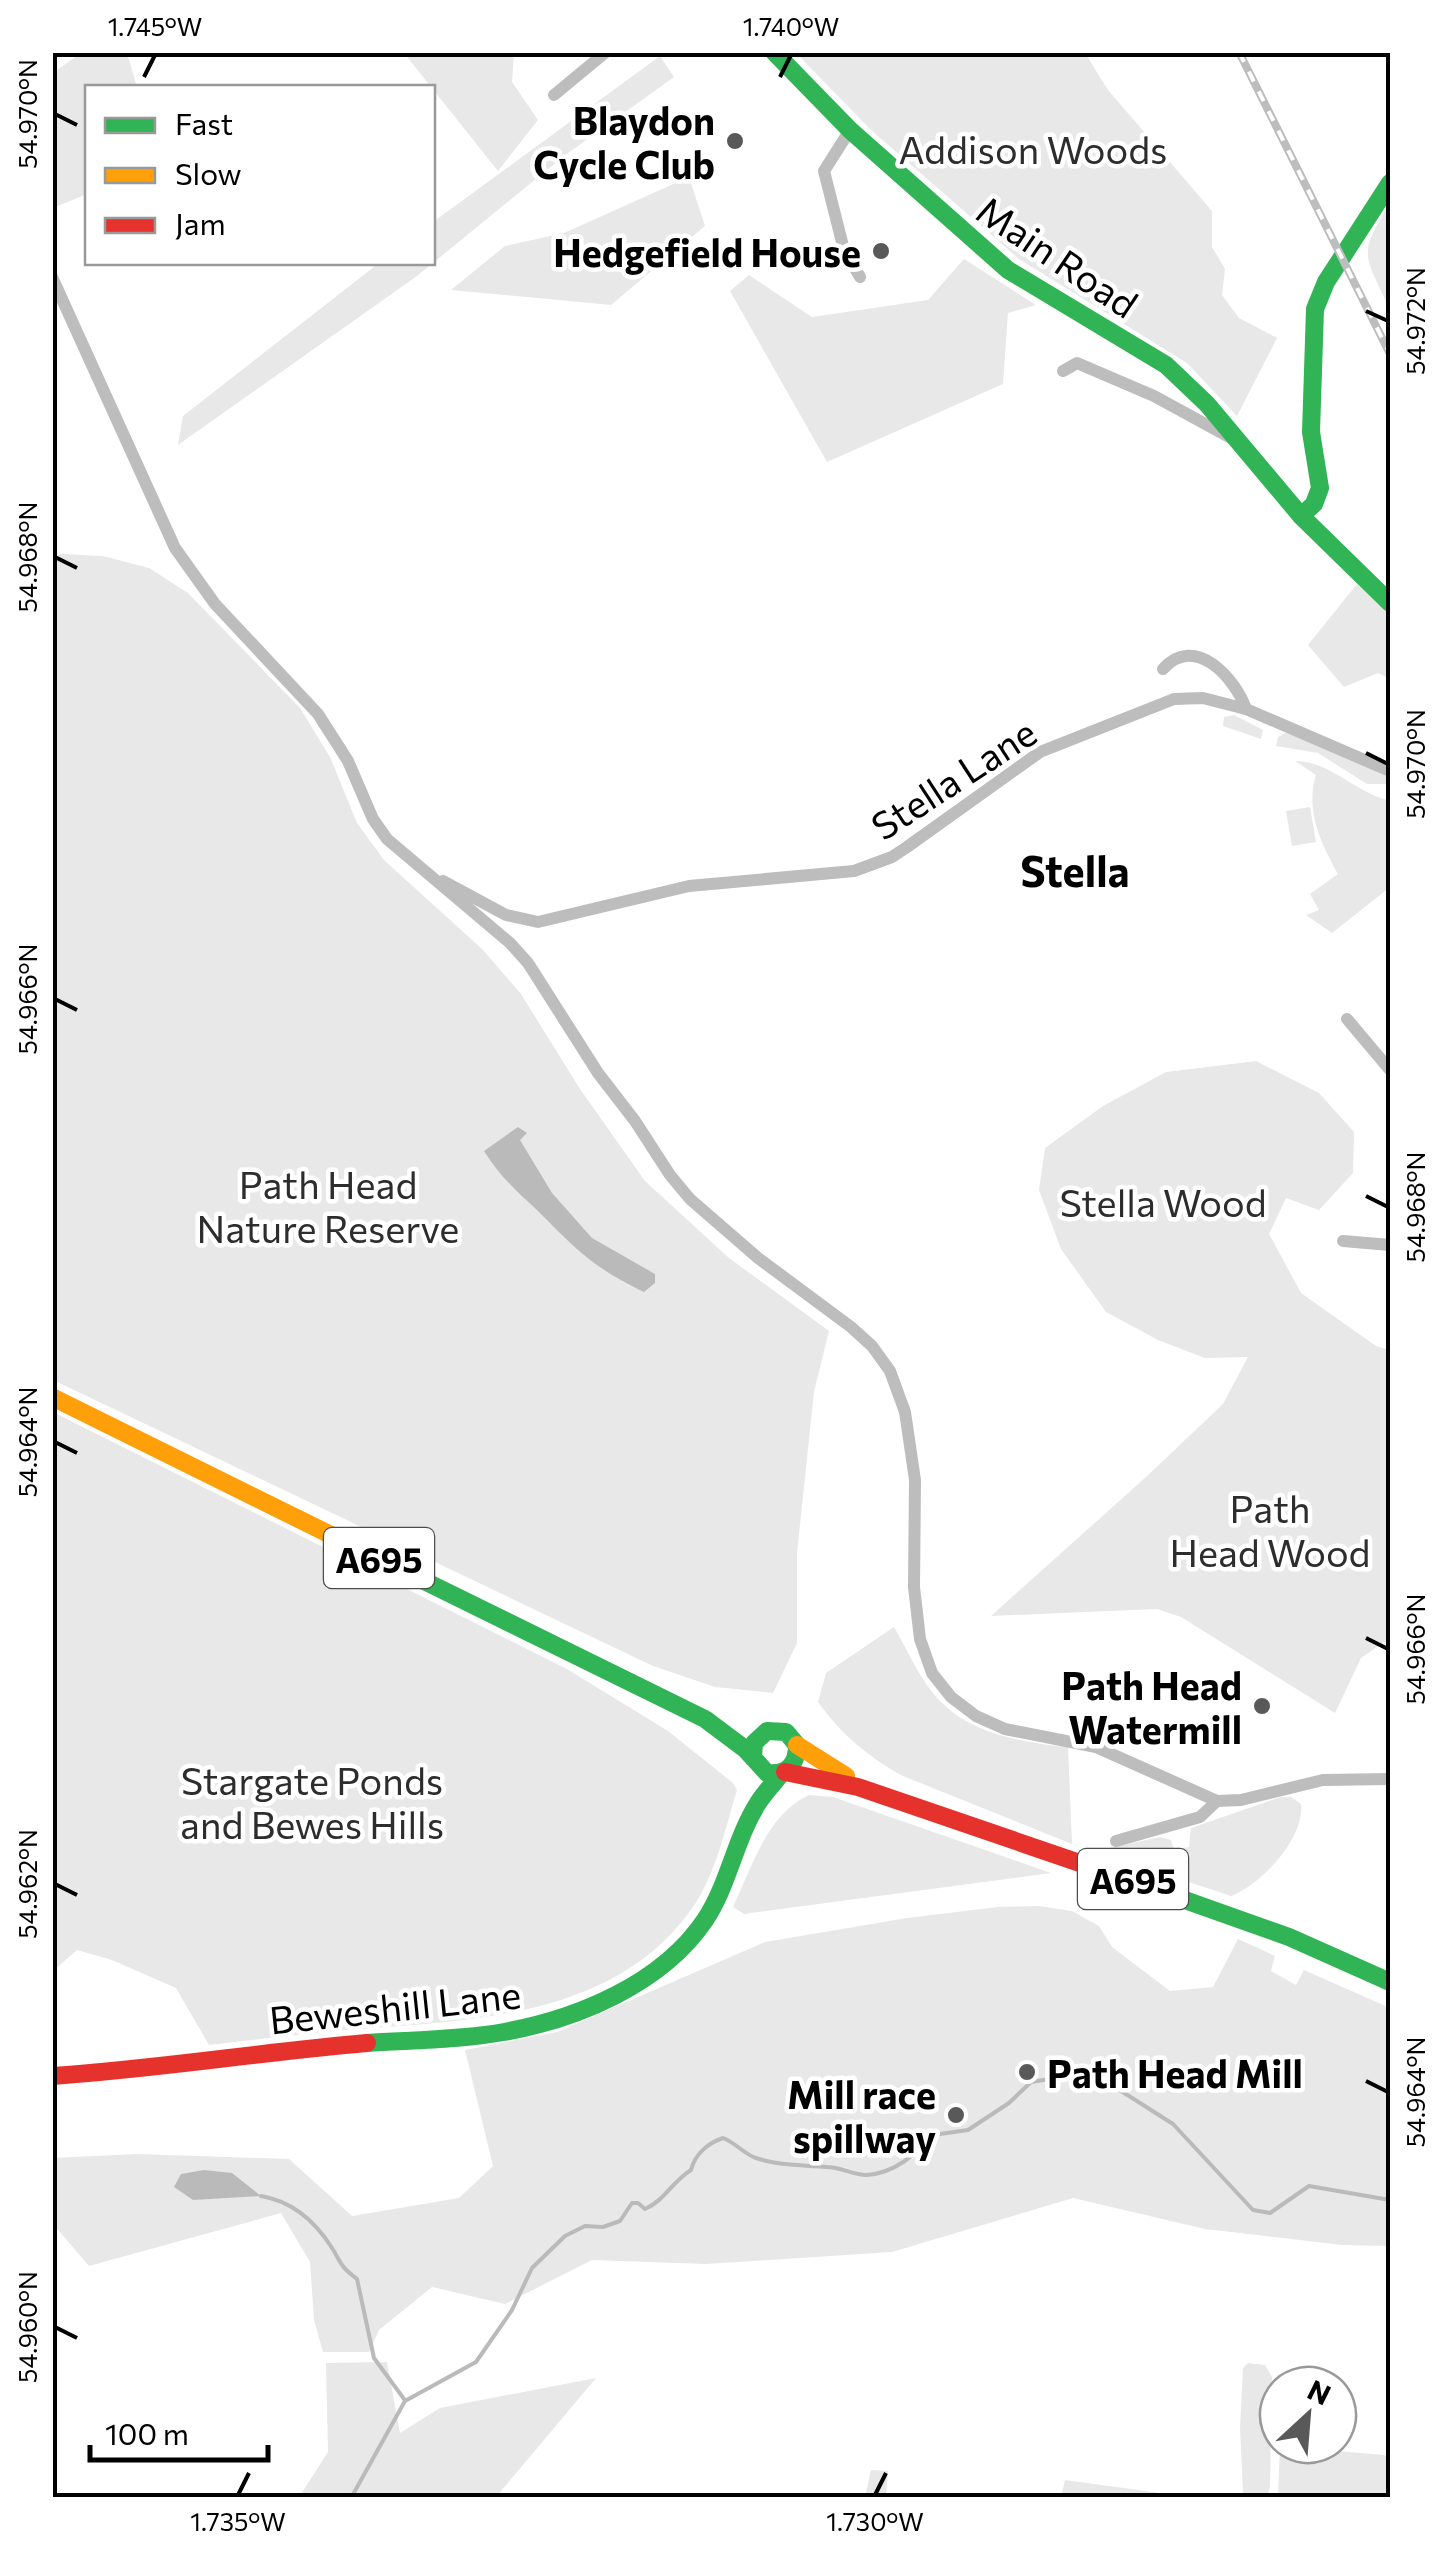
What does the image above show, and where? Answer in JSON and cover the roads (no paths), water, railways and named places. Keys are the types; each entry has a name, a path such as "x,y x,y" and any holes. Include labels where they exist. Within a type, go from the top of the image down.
{"main road":[{"name":"Main Road","path":"774,52 918,195 1008,270 1166,365 1206,404 1301,516 1390,603"},
{"path":"1301,516 1314,504 1320,488 1311,432 1315,308 1326,282 1390,183"},
{"name":"A695","path":"52,1396 706,1719 764,1732 786,1732 796,1745 870,1790"},
{"name":"A695","path":"706,1719 767,1773 870,1790 972,1828 1251,1920 1390,1982"},
{"path":"754,1761 754,1743 764,1732"},
{"path":"783,1773 796,1761 796,1745"},
{"name":"Beweshill Lane","path":"754,1761 756,1806"},
{"name":"Beweshill Lane","path":"52,2076 138,2070 284,2050 501,2032 562,2018 590,2007 670,1960 696,1933 726,1882 756,1806 783,1773"}],"street":[{"path":"554,95 606,52"},
{"path":"850,130 824,171 844,250 860,277"},
{"path":"52,277 157,510 190,573 318,714 348,761 374,819 396,849 528,962 598,1073 690,1199 758,1258 851,1327 872,1346 890,1371 905,1412 916,1480 914,1587 920,1639 924,1658 942,1687 988,1722 1022,1733 1096,1746 1217,1801 1241,1800 1322,1780 1390,1779"},
{"path":"1064,371 1076,363 1154,396 1238,442"},
{"path":"1162,669 1180,658 1207,660 1227,674 1246,709"},
{"name":"Stella Lane","path":"518,919 538,922 690,886 854,870 908,848 1028,760 1056,745 1174,699 1203,698 1246,709 1390,771"},
{"path":"423,871 518,919 510,943"},
{"path":"1347,1018 1390,1070"},
{"path":"1344,1241 1390,1245"},
{"path":"1116,1841 1175,1829 1206,1813 1217,1801"}],"waterway":[{"path":"351,2498 405,2401 476,2362 512,2310 532,2268 565,2236 585,2226 603,2227 620,2221 632,2203 645,2209 652,2205 691,2170 703,2150 723,2138 765,2161 876,2174 904,2162 933,2135 968,2130 1009,2103 1031,2082 1062,2077 1107,2082 1173,2124 1253,2210 1270,2213 1309,2186 1390,2200"},
{"path":"261,2196 282,2202 310,2221 357,2279 374,2358 404,2399"}],"railway":[{"path":"1239,52 1390,354"}],"place":[{"name":"Blaydon Cycle Club","path":"735,141"},
{"name":"Hedgefield House","path":"881,251"},
{"name":"Path Head Watermill","path":"1262,1706"},
{"name":"Path Head Mill","path":"1027,2072"},
{"name":"Mill race spillway","path":"956,2115"}],"district":[{"name":"Stella","path":"1075,870"}],"park label":[{"name":"Addison Woods","path":"1033,148"},
{"name":"Stella Wood","path":"1163,1201"},
{"name":"Path Head Nature Reserve","path":"328,1205"},
{"name":"Path Head Wood","path":"1270,1529"},
{"name":"Stargate Ponds and Bewes Hills","path":"312,1801"}]}
